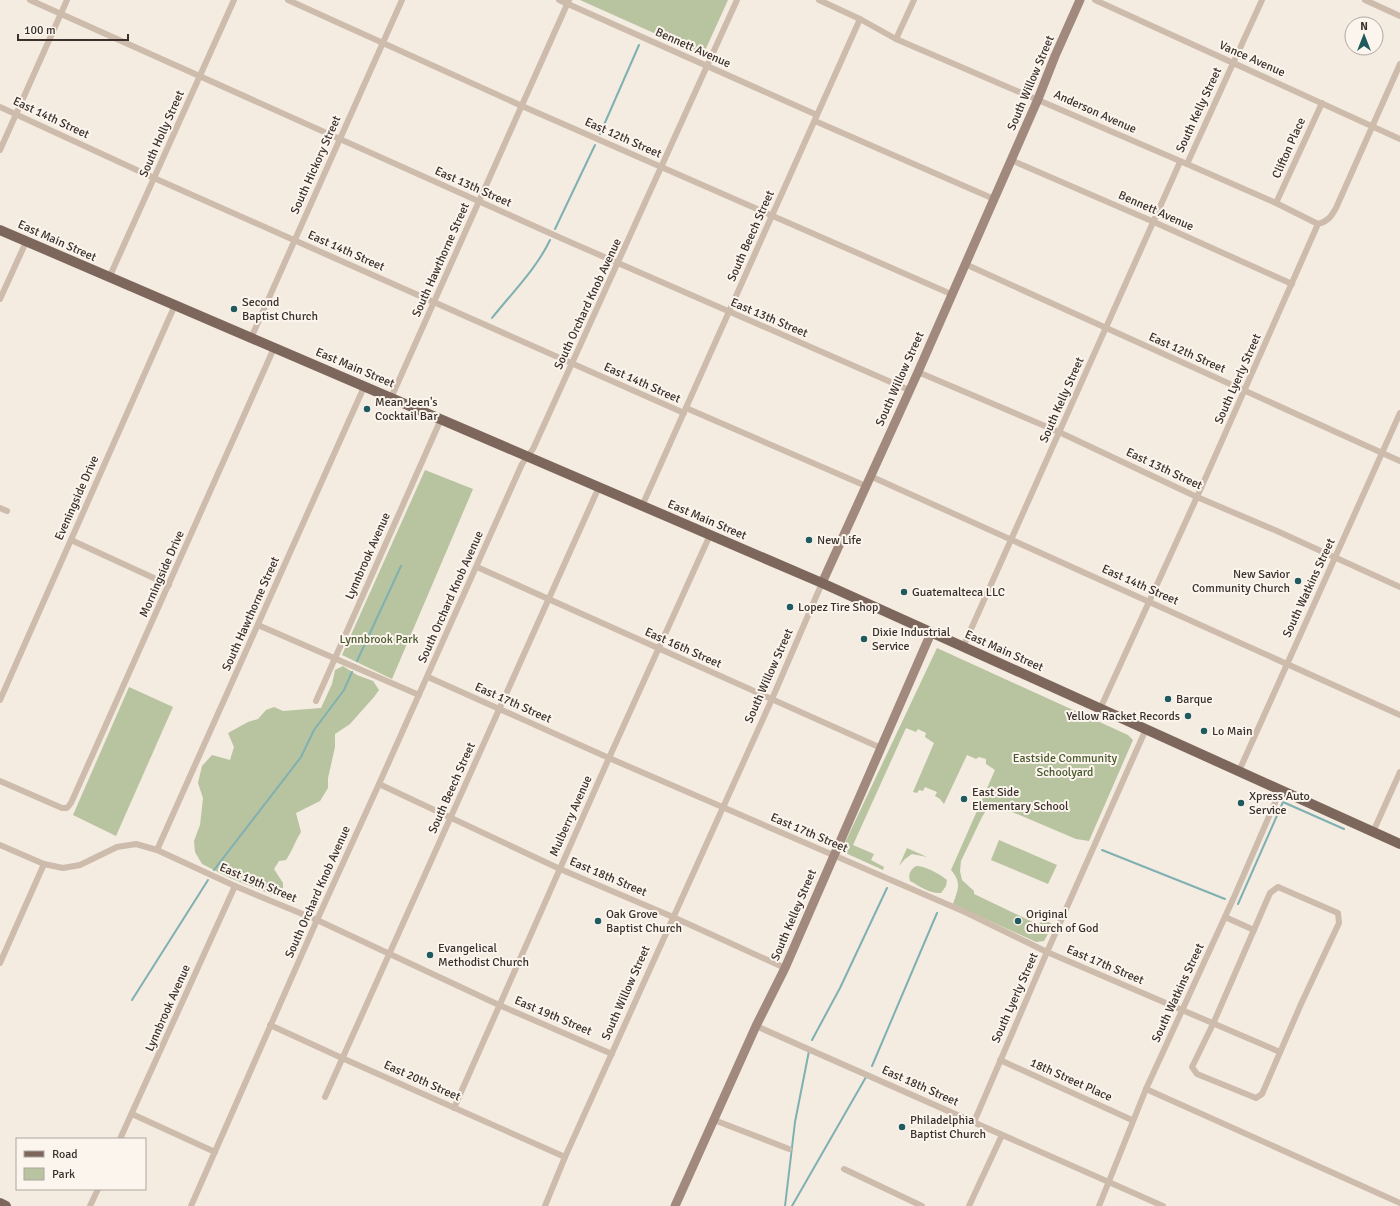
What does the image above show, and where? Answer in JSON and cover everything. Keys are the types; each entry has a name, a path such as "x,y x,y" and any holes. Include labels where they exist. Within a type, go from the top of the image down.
{"main road":[{"name":"South Willow Street","path":"822,583 918,372 1080,0"},
{"name":"East Main Street","path":"0,230 822,583 1400,844"},
{"name":"South Kelley Street","path":"675,1206 756,1026 785,968 833,855 932,633"},
{"path":"0,1203 6,1206"}],"street":[{"name":"East 13th Street","path":"30,0 618,264 909,390"},
{"path":"0,150 67,0"},
{"name":"South Holly Street","path":"110,278 234,0"},
{"name":"East 12th Street","path":"288,0 522,106 951,294"},
{"name":"South Hickory Street","path":"251,338 402,0"},
{"name":"Bennett Avenue","path":"560,0 568,2 994,199"},
{"name":"South Orchard Knob Avenue","path":"191,1206 270,1025 428,677 522,464 533,449 737,0"},
{"name":"Anderson Avenue","path":"819,0 860,19 896,39 1276,203 1318,224"},
{"path":"896,39 914,0"},
{"name":"Vance Avenue","path":"1095,0 1400,139"},
{"name":"South Kelly Street","path":"963,647 1154,222 1233,63 1262,0"},
{"path":"1365,0 1400,16"},
{"name":"South Hawthorne Street","path":"391,398 568,2"},
{"name":"South Beech Street","path":"642,506 860,19"},
{"path":"1318,224 1331,218 1400,64"},
{"name":"Clifton Place","path":"1276,203 1322,103"},
{"name":"East 14th Street","path":"0,107 154,178 572,364 866,486"},
{"name":"Bennett Avenue","path":"1011,160 1292,284"},
{"name":"South Lyerly Street","path":"1100,709 1197,497 1318,224"},
{"path":"0,299 26,242"},
{"name":"East 12th Street","path":"965,264 1400,460"},
{"name":"Eveningside Drive","path":"0,700 175,305"},
{"name":"Morningside Drive","path":"0,781 62,808 67,808 71,803 274,348"},
{"name":"East 13th Street","path":"918,372 1059,432 1197,497 1277,531 1400,587"},
{"name":"South Hawthorne Street","path":"157,850 364,387"},
{"name":"South Watkins Street","path":"1238,771 1400,413"},
{"name":"Lynnbrook Avenue","path":"316,701 440,419"},
{"name":"East 14th Street","path":"870,476 1400,715"},
{"name":"South Beech Street","path":"325,1098 599,488"},
{"path":"0,508 7,512"},
{"name":"Mulberry Avenue","path":"454,1108 609,758 710,535"},
{"path":"71,540 169,584"},
{"name":"East 16th Street","path":"477,567 881,748"},
{"name":"South Willow Street","path":"545,1206 565,1156 772,699 822,583"},
{"path":"258,625 419,695"},
{"name":"East 17th Street","path":"428,677 723,808 965,912 1047,952 1280,1052"},
{"name":"South Lyerly Street","path":"974,1122 1047,952 1146,730"},
{"path":"1373,832 1400,772"},
{"name":"East 18th Street","path":"379,784 560,868 785,968"},
{"name":"South Watkins Street","path":"1099,1206 1132,1120 1280,791"},
{"name":"East 19th Street","path":"0,845 44,864 63,868 80,865 117,847 136,844 157,850 235,886 317,920 499,1005 612,1054"},
{"path":"0,963 44,864"},
{"name":"Lynnbrook Avenue","path":"120,1138 235,886"},
{"path":"1278,887 1338,913 1339,923 1262,1094 1256,1098 1197,1074 1192,1068 1213,1024 1270,893 1278,887"},
{"path":"1224,917 1254,930"},
{"name":"East 20th Street","path":"270,1025 565,1156"},
{"name":"East 18th Street","path":"756,1026 1163,1206"},
{"name":"18th Street Place","path":"1000,1060 1132,1120"},
{"path":"1146,1089 1400,1203"},
{"path":"132,1114 215,1152"},
{"path":"714,1120 789,1149"},
{"path":"969,1206 1002,1135"},
{"path":"844,1169 922,1206"},
{"path":"90,1206 98,1190"}],"green space":[{"path":"580,0 728,0 703,55"},
{"name":"Lynnbrook Park","path":"425,470 473,489 392,679 342,655"},
{"name":"Eastside Community Schoolyard","path":"937,648 1128,735 1133,740 1089,841 1076,839 998,806 987,809 961,861 960,871 962,880 974,891 974,894 1039,925 1042,920 1046,920 1053,925 1044,941 1036,942 953,904 958,883 951,870 995,770 986,764 986,759 979,757 976,759 967,755 944,804 935,796 937,792 925,787 923,791 919,790 917,793 913,792 934,743 925,737 926,733 918,729 916,732 906,728 853,845 874,854 871,860 884,867 883,870 841,851"},
{"path":"343,666 357,675 373,681 379,690 350,724 335,734 335,747 328,778 328,788 320,801 296,813 301,832 286,860 279,861 274,869 283,883 283,894 278,897 230,878 202,864 195,852 194,841 200,825 203,798 198,783 202,766 212,755 230,760 234,747 228,733 248,722 258,719 266,710 274,707 283,711 321,708 332,684 335,670"},
{"path":"129,687 173,707 116,836 73,815"},
{"path":"999,840 1057,865 1048,884 991,860"},
{"path":"907,848 927,857 912,854 899,866"},
{"path":"916,866 924,867 947,880 946,886 941,893 929,891 910,881 910,872"}],"waterway":[{"path":"600,134 639,45"},
{"path":"555,229 595,145"},
{"path":"492,318 531,271 550,240"},
{"path":"357,661 401,566"},
{"path":"214,870 301,757 314,730 344,690 352,672"},
{"path":"1238,904 1283,802 1344,829"},
{"path":"1102,850 1225,899"},
{"path":"132,1000 208,880"},
{"path":"812,1040 840,988 887,888"},
{"path":"872,1066 937,913"},
{"path":"785,1206 795,1122 809,1051"},
{"path":"792,1206 866,1077"}],"place":[{"name":"Second Baptist Church","path":"234,309"},
{"name":"Mean Jeen's Cocktail Bar","path":"367,409"},
{"name":"New Life","path":"809,540"},
{"name":"New Savior Community Church","path":"1298,581"},
{"name":"Guatemalteca LLC","path":"904,592"},
{"name":"Lopez Tire Shop","path":"790,607"},
{"name":"Dixie Industrial Service","path":"864,639"},
{"name":"Barque","path":"1168,699"},
{"name":"Yellow Racket Records","path":"1188,716"},
{"name":"Lo Main","path":"1204,731"},
{"name":"East Side Elementary School","path":"964,799"},
{"name":"Xpress Auto Service","path":"1241,803"},
{"name":"Oak Grove Baptist Church","path":"598,921"},
{"name":"Original Church of God","path":"1018,921"},
{"name":"Evangelical Methodist Church","path":"430,955"},
{"name":"Philadelphia Baptist Church","path":"902,1127"}]}
